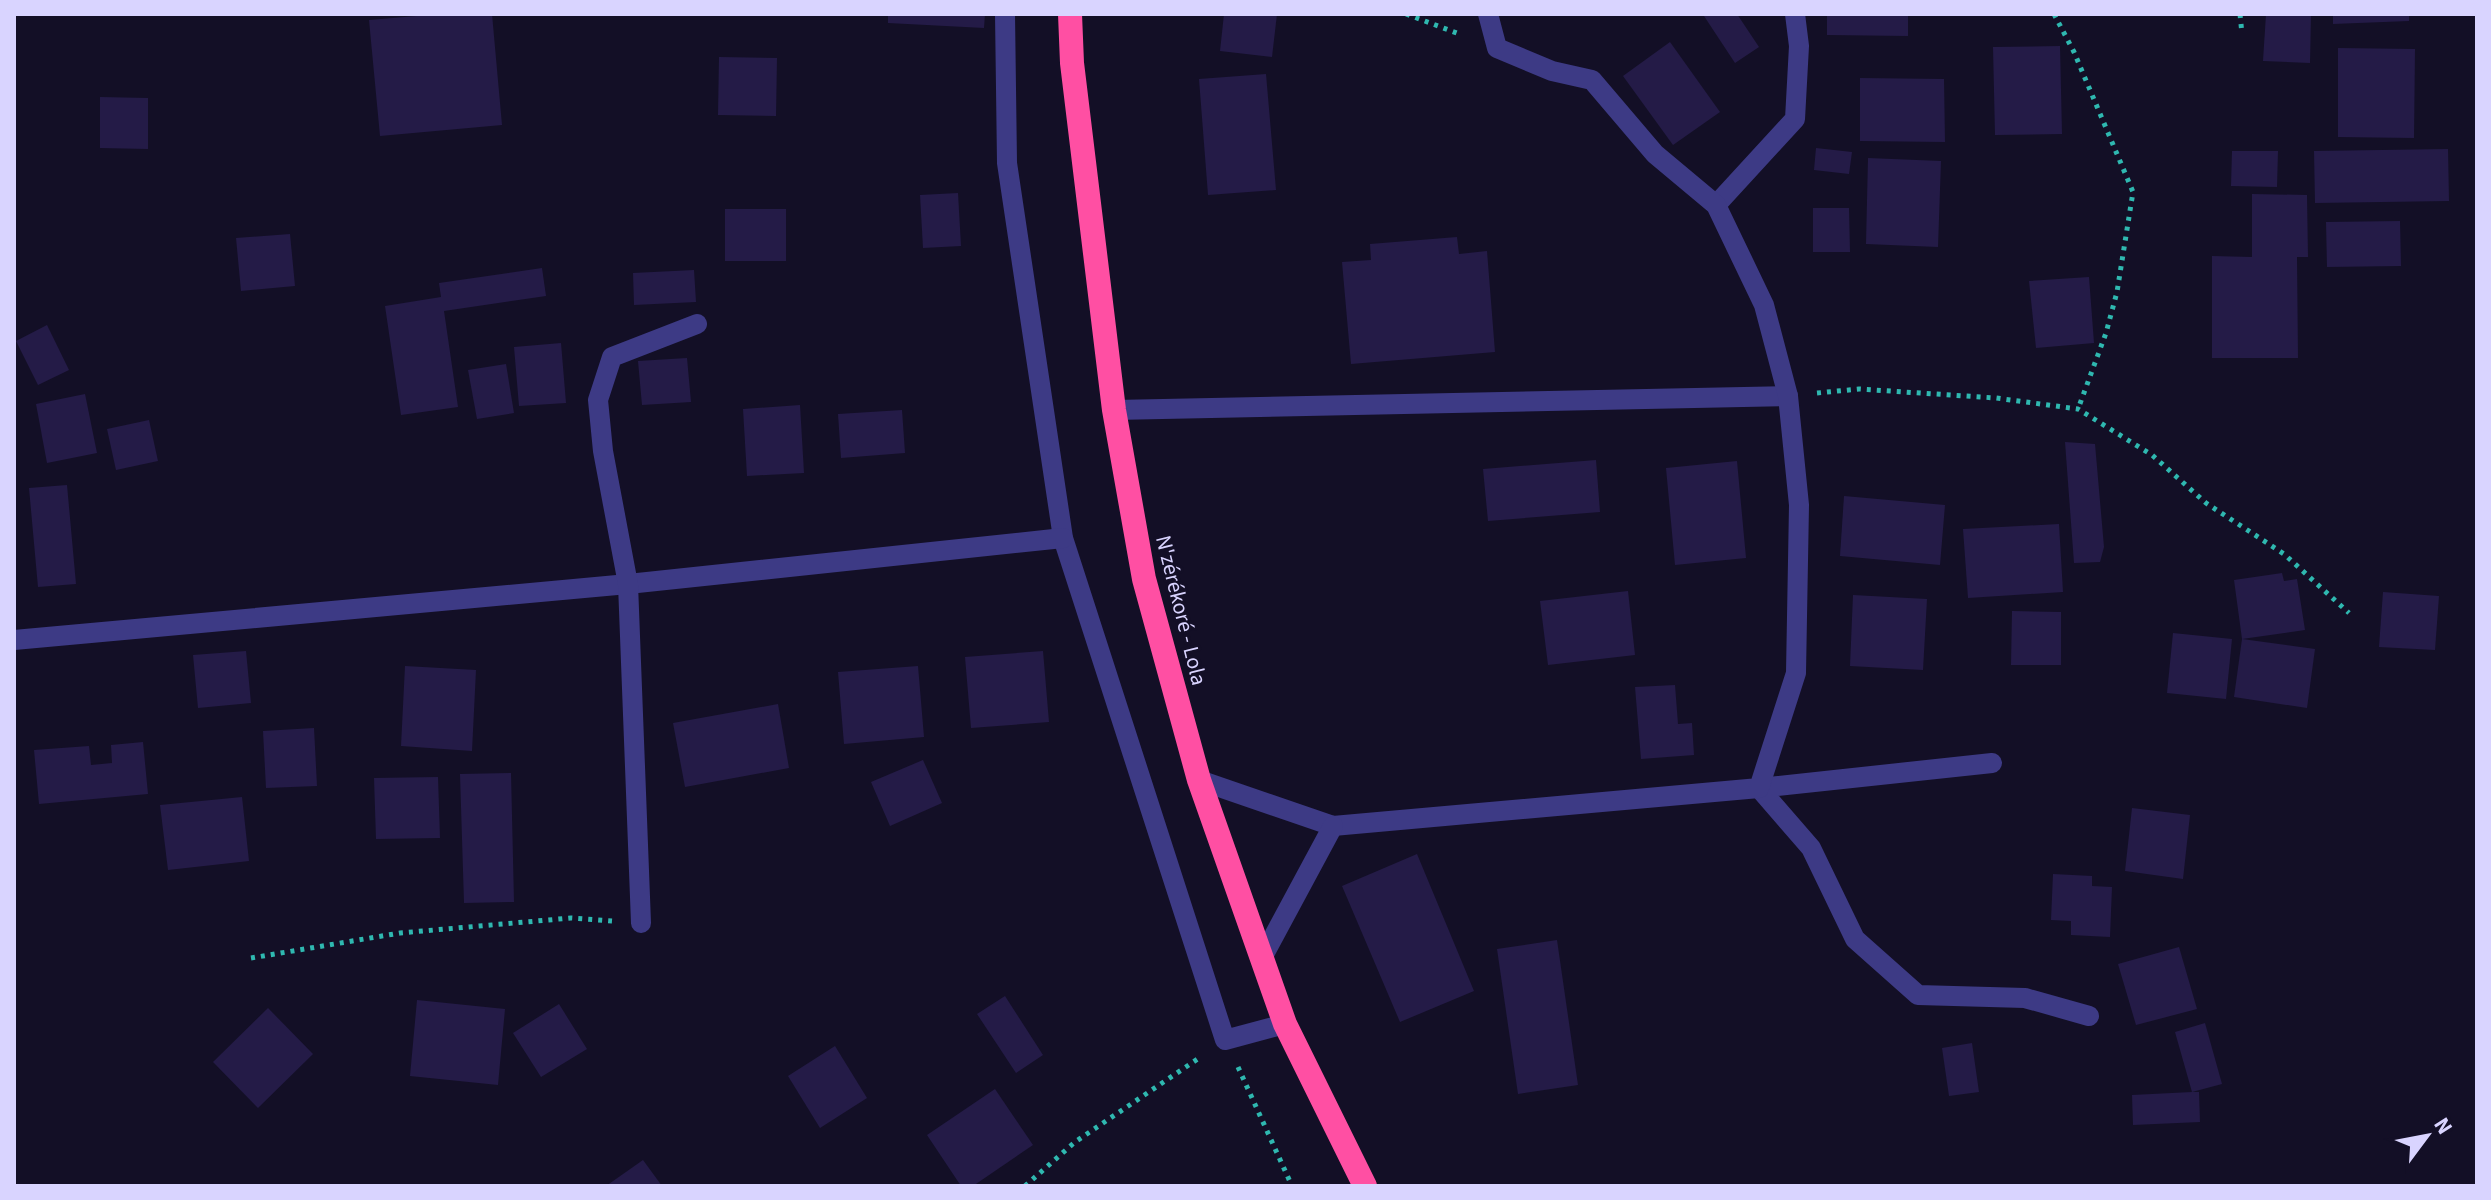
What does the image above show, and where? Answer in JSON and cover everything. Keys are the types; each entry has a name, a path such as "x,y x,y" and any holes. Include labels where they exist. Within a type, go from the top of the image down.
{"highway":[{"name":"N'zérékoré - Lola","path":"1070,14 1072,63 1114,410 1144,579 1199,780 1285,1024 1365,1186"}],"street":[{"path":"1005,14 1007,163 1063,538 1225,1040 1285,1024"},
{"path":"1488,14 1497,48 1552,71 1592,80 1655,154 1716,205 1764,305 1788,396 1799,505 1796,673 1759,788"},
{"path":"1716,205 1795,119 1799,46 1795,14"},
{"path":"641,923 628,584 603,451 598,400 612,357 697,324"},
{"path":"1114,410 1788,396"},
{"path":"14,640 628,584 1063,538"},
{"path":"1199,780 1333,826 1759,788 1992,763"},
{"path":"1759,788 1811,848 1855,939 1918,995 2025,998 2089,1016"},
{"path":"1262,958 1333,826"}],"path":[{"path":"1406,14 1497,48"},
{"path":"2054,14 2074,52 2133,192 2117,292 2106,333 2078,409"},
{"path":"2240,14 2242,34"},
{"path":"1788,396 1859,389 1996,398 2078,409 2152,455 2206,503 2284,554 2349,613"},
{"path":"251,958 400,933 571,918 641,923"},
{"path":"1025,1186 1075,1142 1225,1040 1292,1186"}],"building":[{"path":"440,14 492,14 502,125 380,136 369,20"},
{"path":"888,14 985,14 984,28 888,23"},
{"path":"1224,14 1277,14 1272,57 1220,51"},
{"path":"1737,14 1759,47 1735,63 1704,16"},
{"path":"1827,14 1908,14 1908,36 1827,35"},
{"path":"2266,14 2311,14 2310,63 2263,61"},
{"path":"2333,14 2409,14 2409,21 2333,24"},
{"path":"1670,42 1720,112 1673,145 1623,76"},
{"path":"2060,46 2062,134 1995,135 1993,47"},
{"path":"2338,48 2415,49 2414,138 2338,137"},
{"path":"719,57 777,58 776,116 718,115"},
{"path":"1266,74 1276,190 1208,195 1199,79"},
{"path":"1860,78 1944,79 1945,142 1860,141"},
{"path":"100,97 148,98 148,149 100,148"},
{"path":"1816,148 1852,152 1849,174 1814,170"},
{"path":"2448,149 2449,201 2315,203 2314,151"},
{"path":"2232,151 2278,151 2277,187 2231,186"},
{"path":"1868,158 1941,161 1938,247 1866,244"},
{"path":"958,193 961,246 923,248 920,195"},
{"path":"2252,194 2307,195 2308,257 2297,257 2298,358 2212,358 2212,256 2252,257"},
{"path":"1813,208 1849,208 1850,252 1813,252"},
{"path":"725,209 786,209 786,261 725,261"},
{"path":"2400,221 2401,266 2327,267 2326,222"},
{"path":"290,234 295,286 241,291 236,238"},
{"path":"1457,237 1459,254 1487,251 1495,352 1351,364 1342,262 1371,260 1370,244"},
{"path":"542,268 546,296 444,311 458,407 401,415 385,306 441,297 439,283"},
{"path":"694,270 696,302 634,305 633,273"},
{"path":"2089,277 2094,343 2036,348 2029,281"},
{"path":"47,325 69,370 38,385 16,341"},
{"path":"561,343 566,403 519,406 514,347"},
{"path":"687,358 691,402 642,405 638,361"},
{"path":"506,364 514,413 477,419 468,370"},
{"path":"85,394 97,453 47,463 36,404"},
{"path":"800,405 804,473 747,476 743,409"},
{"path":"902,410 905,453 841,458 838,414"},
{"path":"149,420 158,461 116,470 107,429"},
{"path":"2065,442 2095,444 2104,547 2100,562 2074,563"},
{"path":"1596,460 1600,512 1488,521 1483,469"},
{"path":"1737,461 1746,558 1675,565 1666,468"},
{"path":"67,485 76,584 38,587 29,488"},
{"path":"1844,496 1945,505 1940,565 1840,556"},
{"path":"2059,524 2063,592 1968,598 1963,529"},
{"path":"2282,573 2284,581 2297,579 2305,630 2242,639 2234,580"},
{"path":"1628,591 1635,655 1548,665 1540,601"},
{"path":"2383,592 2439,596 2435,650 2379,647"},
{"path":"1853,595 1927,599 1923,670 1850,666"},
{"path":"2012,611 2061,612 2061,665 2011,665"},
{"path":"2173,633 2232,639 2226,699 2167,693"},
{"path":"2242,639 2315,649 2307,708 2234,697"},
{"path":"246,651 251,703 198,708 193,655"},
{"path":"1043,651 1049,722 971,728 965,657"},
{"path":"405,666 476,670 472,751 401,746"},
{"path":"918,666 924,737 844,744 838,672"},
{"path":"1675,685 1678,724 1692,723 1694,755 1641,759 1635,687"},
{"path":"778,704 789,768 685,787 673,723"},
{"path":"314,728 317,786 266,788 263,731"},
{"path":"143,742 148,794 39,804 34,750 89,746 91,765 112,763 111,745"},
{"path":"923,760 942,803 890,826 871,782"},
{"path":"511,773 514,902 464,903 460,774"},
{"path":"438,777 440,838 376,839 374,778"},
{"path":"242,797 249,861 168,870 160,805"},
{"path":"2132,808 2190,815 2183,879 2125,871"},
{"path":"1417,854 1474,991 1400,1022 1342,886"},
{"path":"2053,874 2092,876 2092,886 2112,887 2110,937 2071,935 2071,921 2051,920"},
{"path":"1557,940 1578,1085 1518,1094 1497,949"},
{"path":"2179,947 2197,1009 2136,1025 2118,964"},
{"path":"1005,996 1043,1055 1016,1073 977,1014"},
{"path":"417,1000 505,1009 498,1085 410,1076"},
{"path":"559,1004 587,1049 541,1077 513,1033"},
{"path":"268,1008 313,1054 258,1108 213,1062"},
{"path":"2205,1023 2222,1084 2192,1092 2175,1032"},
{"path":"1972,1043 1979,1092 1949,1096 1942,1048"},
{"path":"835,1046 867,1098 820,1128 788,1076"},
{"path":"995,1089 1033,1145 973,1186 961,1186 927,1135"},
{"path":"2199,1092 2200,1122 2133,1125 2132,1095"},
{"path":"643,1160 662,1186 606,1186"}]}
